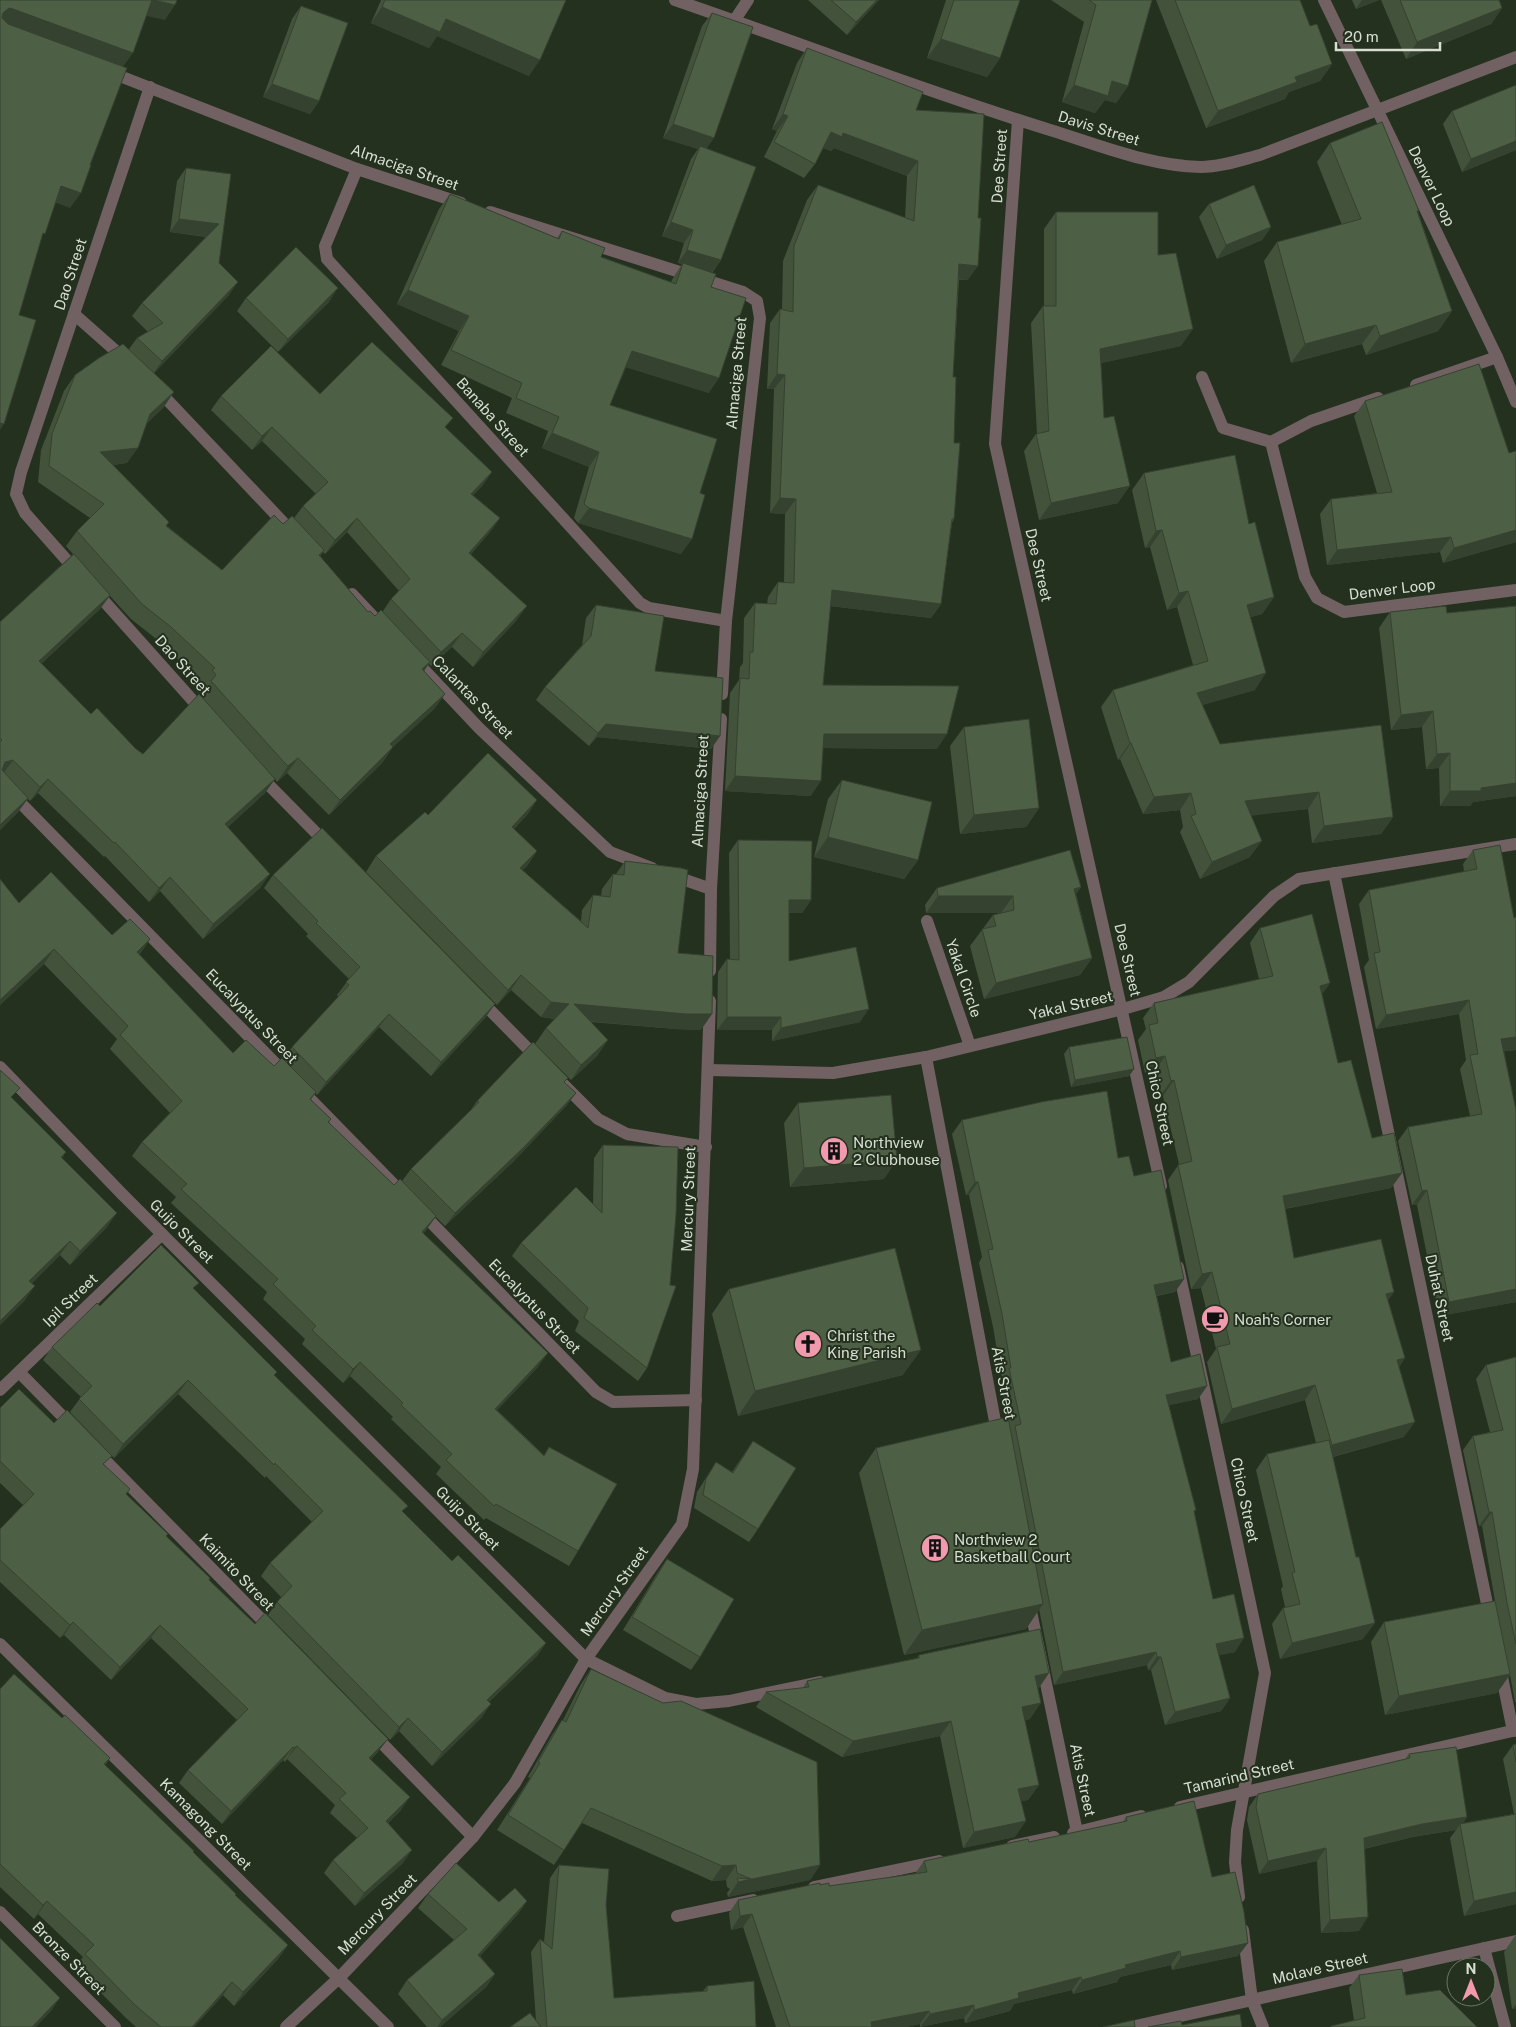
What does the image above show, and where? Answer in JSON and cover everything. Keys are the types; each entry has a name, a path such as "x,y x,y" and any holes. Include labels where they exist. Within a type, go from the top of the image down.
{"street":[{"name":"Davis Street","path":"675,0 1018,120 1135,156 1170,164 1202,167 1231,163 1260,155 1516,57"},
{"path":"734,21 748,0"},
{"name":"Denver Loop","path":"1324,0 1497,357 1516,402"},
{"name":"Almaciga Street","path":"91,65 357,169 743,292 756,301 760,318 726,621 711,889 708,1070"},
{"name":"Dao Street","path":"150,87 21,472 16,494 25,513 214,724"},
{"name":"Dee Street","path":"1018,120 995,444 1123,1009"},
{"name":"Banaba Street","path":"357,169 325,246 327,259 640,603 649,608 726,621"},
{"path":"74,314 133,367"},
{"path":"1202,377 1223,428 1271,442 1311,421 1497,357"},
{"path":"148,380 303,543"},
{"name":"Denver Loop","path":"1271,442 1305,577 1316,598 1344,612 1516,590"},
{"path":"344,586 391,635"},
{"name":"Calantas Street","path":"404,650 479,728 610,852 711,889"},
{"path":"253,767 340,857"},
{"name":"Eucalyptus Street","path":"0,782 596,1392 613,1402 696,1400"},
{"name":"Yakal Street","path":"708,1070 833,1073 926,1057 1123,1009 1164,996 1189,982 1274,896 1299,879 1516,844"},
{"name":"Duhat Street","path":"1334,873 1493,1633"},
{"name":"Yakal Circle","path":"927,922 970,1046"},
{"path":"470,990 598,1119 627,1134 706,1147"},
{"name":"Chico Street","path":"1123,1009 1164,1197"},
{"name":"Atis Street","path":"926,1057 1000,1449"},
{"name":"Guijo Street","path":"0,1067 162,1234 586,1659 665,1698 696,1704 729,1701 834,1679"},
{"name":"Mercury Street","path":"286,2027 339,1978 473,1837 515,1783 586,1659 682,1524 694,1469 708,1070"},
{"name":"Ipil Street","path":"0,1390 162,1234"},
{"name":"Chico Street","path":"1176,1255 1265,1673 1237,1830 1235,1860 1252,2000 1263,2027"},
{"name":"Kaimito Street","path":"19,1372 281,1640"},
{"name":"Atis Street","path":"1026,1586 1031,1636 1077,1832"},
{"name":"Kamagong Street","path":"0,1644 388,2027"},
{"path":"1497,1653 1515,1730"},
{"path":"364,1725 473,1837"},
{"name":"Tamarind Street","path":"1170,1809 1515,1730"},
{"path":"999,1848 1151,1814"},
{"path":"804,1890 950,1859"},
{"path":"677,1916 765,1898"},
{"name":"Bronze Street","path":"0,1912 115,2027"},
{"name":"Molave Street","path":"1130,2027 1516,1941"},
{"path":"1484,1948 1505,2027"}],"building":[{"path":"0,0 152,0 133,53 13,9 9,8 3,13 2,18 8,24 127,68 81,193 61,186 45,234 43,233 19,315 36,320 4,424 0,423"},
{"path":"153,0 177,0 175,5"},
{"path":"385,0 566,0 540,60 446,19 440,32 382,7"},
{"path":"831,0 877,0 856,22"},
{"path":"954,0 1020,0 1000,58 941,39"},
{"path":"1089,0 1152,0 1128,86 1112,81 1108,96 1074,85 1096,5"},
{"path":"1175,0 1300,0 1310,26 1317,24 1332,64 1295,77 1297,82 1218,111"},
{"path":"1400,0 1499,0 1502,8 1417,42"},
{"path":"301,6 348,23 319,101 272,84"},
{"path":"712,13 753,27 714,138 673,124"},
{"path":"807,48 923,92 916,110 984,114 978,218 981,218 978,266 959,264 953,377 956,377 954,443 960,443 954,519 952,519 941,604 832,590 823,685 959,686 947,734 824,734 821,781 735,776 740,678 749,679 750,652 753,652 755,603 776,604 778,582 794,583 796,499 780,498 785,375 777,374 780,309 793,312 794,246 818,185 914,221 918,161 843,133 842,137 831,132 815,164 774,142 788,116 783,114"},
{"path":"1516,85 1516,141 1471,159 1452,111"},
{"path":"1382,122 1419,211 1417,211 1452,311 1380,336 1376,325 1305,344 1277,242 1361,219 1330,143"},
{"path":"700,146 756,167 721,260 687,250 693,230 671,222"},
{"path":"186,168 231,174 219,263 238,282 162,361 137,338 163,323 142,303 219,224 179,219"},
{"path":"1254,185 1271,227 1226,245 1209,204"},
{"path":"450,194 559,239 562,231 605,248 601,257 676,284 683,263 716,274 711,287 746,298 719,378 632,351 610,405 717,439 700,493 705,495 692,539 589,508 584,504 599,452 552,433 559,417 516,398 522,383 451,350 469,316 408,290"},
{"path":"1056,212 1158,212 1158,255 1176,253 1193,329 1100,349 1104,418 1114,416 1130,486 1051,503 1036,434 1049,431 1043,306 1056,306"},
{"path":"296,247 338,288 288,339 246,298"},
{"path":"372,342 453,418 445,427 492,472 471,494 500,518 469,553 527,606 483,652 462,633 441,652 391,599 410,579 357,518 335,540 303,506 328,482 272,427 262,436 221,396 271,346 320,394"},
{"path":"123,344 174,392 150,414 138,448 100,452 169,522 166,526 222,570 274,515 283,524 292,516 324,550 319,555 368,612 370,611 375,616 381,610 430,662 422,669 445,694 390,744 393,747 340,800 298,758 288,766 283,761 211,681 216,675 212,670 215,668 171,627 142,604 77,531 104,504 49,466 52,434 75,375"},
{"path":"1479,364 1509,453 1516,451 1516,530 1454,548 1451,537 1337,550 1331,499 1392,492 1365,401"},
{"path":"1235,455 1249,524 1255,522 1274,597 1247,605 1266,673 1197,693 1220,744 1381,725 1393,817 1324,826 1319,792 1245,801 1262,841 1212,862 1191,816 1196,814 1191,793 1154,797 1130,743 1113,690 1208,661 1188,591 1179,593 1162,530 1156,531 1144,473"},
{"path":"74,554 110,595 39,661 91,714 97,708 143,754 199,694 275,779 225,824 270,874 213,924 170,877 159,888 115,842 48,779 40,787 13,760 5,762 2,770 28,798 0,825 0,742 2,740 0,738 0,622"},
{"path":"596,605 664,616 655,671 723,678 720,736 606,724 598,733 545,687 591,636"},
{"path":"1446,606 1447,613 1516,606 1516,783 1481,788 1481,791 1450,791 1450,753 1437,754 1433,711 1401,715 1390,612"},
{"path":"1029,719 1039,808 974,815 964,727"},
{"path":"488,753 537,800 512,827 537,851 520,868 588,928 593,895 610,897 613,874 624,875 625,861 688,870 678,953 713,956 712,1014 686,1014 574,1004 608,1040 581,1065 546,1028 569,1004 551,1002 521,975 508,990 376,856 425,812 428,815"},
{"path":"842,780 932,802 918,860 828,837"},
{"path":"322,828 495,1004 441,1062 389,1014 326,1082 292,1047 349,985 346,982 360,967 316,923 318,921 273,875"},
{"path":"738,840 812,841 811,900 789,900 789,961 856,947 869,1009 781,1028 781,1017 727,1017 727,959 739,960"},
{"path":"1500,845 1514,918 1516,917 1516,1037 1501,1039 1516,1110 1516,1289 1449,1302 1427,1190 1422,1191 1408,1127 1482,1114 1470,1055 1478,1054 1469,1000 1386,1015 1374,953 1380,952 1369,890 1477,869 1473,850"},
{"path":"1070,850 1081,887 1074,889 1092,958 996,983 982,929 996,926 993,915 1014,910 1013,896 938,896 937,888"},
{"path":"51,872 112,935 130,919 150,939 137,952 233,1053 246,1040 274,1066 282,1058 316,1092 310,1099 331,1119 328,1122 394,1185 400,1179 436,1216 422,1232 548,1353 495,1409 544,1456 549,1447 617,1484 578,1551 496,1504 494,1506 446,1460 452,1454 401,1405 403,1403 360,1362 353,1369 312,1330 316,1326 273,1284 278,1279 181,1189 187,1184 142,1142 182,1101 120,1035 128,1026 54,949 0,1000 0,879 19,903"},
{"path":"1312,914 1330,983 1320,986 1338,1063 1351,1060 1372,1138 1394,1133 1402,1173 1283,1196 1294,1258 1381,1239 1394,1292 1386,1294 1405,1358 1397,1360 1415,1422 1332,1445 1315,1385 1232,1409 1217,1347 1230,1344 1212,1272 1202,1274 1178,1165 1192,1161 1174,1080 1171,1081 1165,1056 1156,1058 1149,1025 1158,1023 1154,1003 1273,976 1260,928"},
{"path":"1127,1037 1134,1069 1075,1080 1069,1047"},
{"path":"533,1042 568,1078 564,1082 576,1093 523,1148 455,1213 411,1169 479,1102 477,1101"},
{"path":"0,1070 20,1088 11,1097 66,1152 61,1157 117,1213 80,1251 70,1241 29,1281 35,1286 0,1321"},
{"path":"1107,1091 1118,1158 1129,1156 1134,1176 1161,1170 1184,1279 1154,1285 1171,1362 1200,1354 1207,1386 1166,1395 1196,1510 1194,1511 1213,1599 1234,1594 1244,1638 1216,1644 1230,1698 1175,1712 1161,1657 1157,1657 1156,1652 1063,1672 1015,1426 1021,1424 1009,1368 1011,1368 1002,1314 988,1250 993,1249 978,1182 975,1182 962,1120 1041,1102"},
{"path":"891,1095 897,1160 804,1168 798,1103"},
{"path":"603,1145 678,1147 676,1215 670,1285 676,1286 647,1368 584,1318 588,1308 521,1243 576,1187 602,1213"},
{"path":"161,1245 199,1283 193,1288 277,1372 274,1375 408,1506 402,1511 452,1561 458,1555 546,1643 487,1700 491,1704 442,1752 408,1718 399,1727 277,1602 292,1586 270,1563 323,1511 275,1463 274,1465 188,1380 123,1444 79,1399 92,1386 52,1347 97,1303 100,1306"},
{"name":"Christ the King Parish","path":"895,1248 921,1350 755,1391 729,1289"},
{"path":"1516,1357 1516,1644 1507,1603 1492,1512 1489,1512 1473,1436 1503,1430 1486,1365"},
{"path":"19,1389 54,1423 67,1410 112,1456 103,1464 130,1489 126,1494 168,1534 166,1536 255,1624 265,1613 388,1739 369,1758 410,1797 386,1821 412,1850 364,1893 333,1860 368,1828 339,1799 346,1793 297,1746 293,1747 231,1811 188,1770 248,1709 160,1625 120,1667 73,1622 70,1625 0,1560 0,1529 34,1494 0,1461 0,1408"},
{"name":"Northview 2 Basketball Court","path":"1008,1417 1043,1604 922,1630 876,1448"},
{"path":"1329,1440 1356,1557 1359,1557 1375,1623 1292,1643 1283,1608 1300,1604 1292,1573 1295,1572 1267,1454"},
{"path":"753,1441 796,1468 758,1529 703,1495 706,1479 716,1462 733,1473"},
{"path":"667,1559 734,1599 700,1657 632,1617"},
{"path":"1495,1601 1510,1674 1399,1696 1384,1622"},
{"path":"1040,1629 1049,1673 1035,1676 1041,1703 1022,1707 1039,1785 1018,1789 1026,1821 974,1832 951,1721 853,1741 766,1692 809,1687 807,1681 919,1658 919,1655"},
{"path":"591,1669 663,1703 681,1701 817,1762 820,1865 738,1882 737,1878 751,1879 737,1873 736,1865 722,1866 591,1808 564,1850 508,1815 540,1763 538,1762 562,1720 566,1722"},
{"path":"14,1674 62,1718 65,1715 110,1758 104,1764 194,1851 235,1895 288,1945 243,1992 232,1982 192,2027 161,2027 135,2005 85,1954 94,1945 47,1901 43,1905 0,1864 0,1689"},
{"path":"1516,1744 1516,1762 1513,1745"},
{"path":"1456,1747 1467,1817 1422,1824 1364,1838 1368,1917 1330,1920 1326,1848 1268,1861 1256,1807 1258,1794 1410,1758 1409,1754"},
{"path":"1194,1801 1212,1877 1235,1872 1244,1912 1248,1943 1181,1957 1180,1951 1125,1965 1126,1968 1082,1980 1081,1977 1018,1993 1019,1998 974,2010 974,2005 930,2014 929,2011 871,2022 872,2027 790,2027 752,1914 740,1916 738,1900 820,1883 820,1885 829,1883 829,1886 927,1872 924,1861 1028,1839 1029,1842 1127,1821 1126,1817"},
{"path":"1516,1814 1516,1892 1474,1901 1460,1824"},
{"path":"456,1863 499,1902 515,1888 527,1901 478,1955 495,1974 442,2020 407,1980 467,1929 428,1894"},
{"path":"559,1865 609,1869 606,1905 614,1998 707,1991 707,1986 754,1981 756,2027 547,2027 540,1939 552,1949"},
{"path":"0,1938 60,1998 32,2027 0,2027"},
{"path":"1402,1969 1406,1995 1440,1990 1446,1996 1446,2007 1457,2007 1477,2027 1331,2027 1365,2018 1359,1975"},
{"path":"530,2013 541,2027 510,2027"},
{"path":"1240,2014 1242,2027 1148,2027 1181,2021 1182,2025"},
{"path":"1134,2020 1135,2027 1103,2027"}],"place":[{"name":"Northview 2 Clubhouse","path":"834,1151"},
{"name":"Noah's Corner","path":"1215,1319"},
{"name":"Christ the King Parish","path":"808,1344"},
{"name":"Northview 2 Basketball Court","path":"935,1548"}]}
